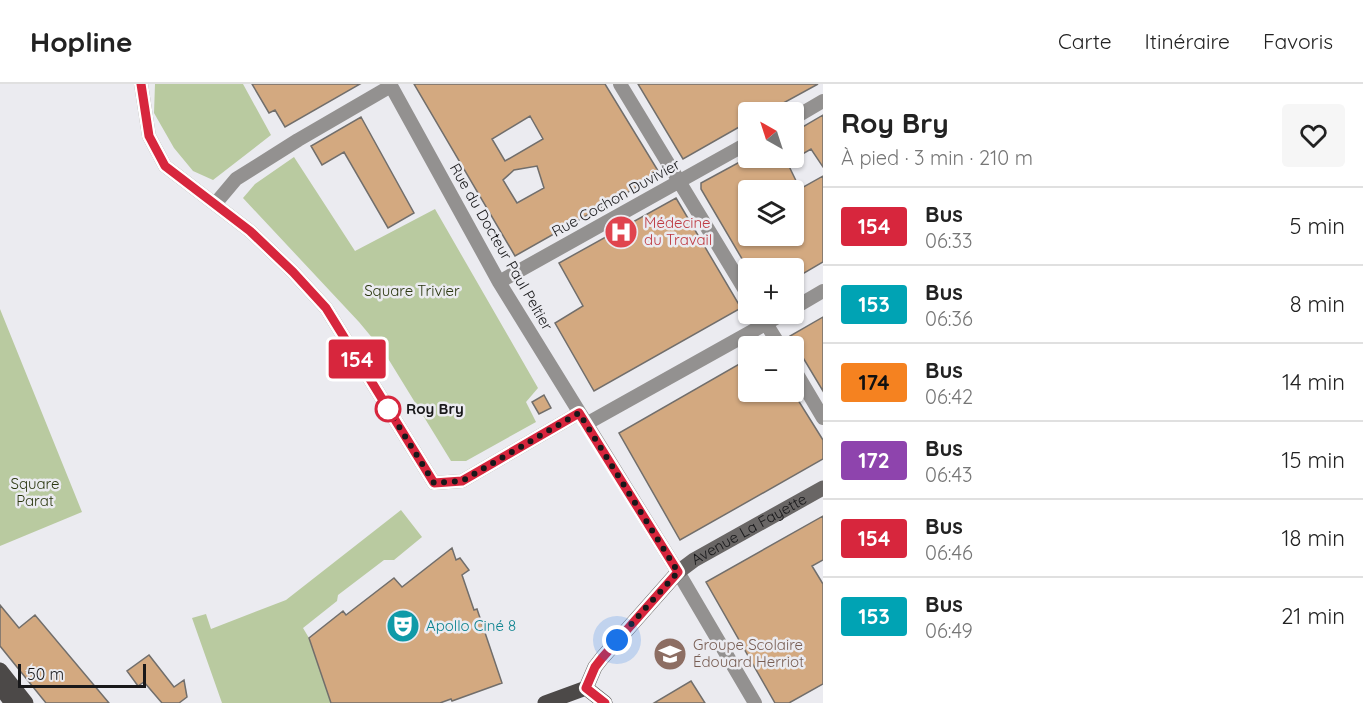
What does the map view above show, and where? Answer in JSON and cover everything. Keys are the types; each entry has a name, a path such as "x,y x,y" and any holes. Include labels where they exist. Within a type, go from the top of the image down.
{"main road":[{"path":"0,670 26,703"},
{"path":"0,687 12,703"},
{"path":"545,703 586,688 605,703"}],"street":[{"path":"141,84 149,136 165,166 250,231 293,272 326,308 434,483 462,481 752,324"},
{"path":"620,84 738,278"},
{"path":"215,204 243,174 391,85"},
{"name":"Rue du Docteur Paul Peltier","path":"391,85 499,282 678,572 755,703"},
{"path":"804,112 823,101"},
{"name":"Rue Cochon Duvivier","path":"499,282 738,149"},
{"path":"804,302 823,291"},
{"path":"804,386 823,418"},
{"name":"Avenue La Fayette","path":"586,688 595,667 602,658 678,572 823,488"}],"green space":[{"path":"155,84 243,84 271,135 213,180 193,171 174,148 154,113"},
{"name":"Square Trivier","path":"294,157 355,251 435,209 538,388 526,402 536,422 466,461 451,461 384,352 359,322 243,198 255,184"},
{"name":"Square Parat","path":"0,309 82,512 0,546"},
{"path":"401,510 422,537 394,560 384,560 338,595 337,601 303,628 309,638 331,703 222,703 192,618 206,614 211,629 286,600"}],"building":[{"path":"252,84 360,84 285,127 275,110 269,113"},
{"path":"414,84 605,84 660,174 515,256","holes":["530,116 543,139 505,161 492,139","537,166 544,188 517,203 503,180 514,170"]},
{"path":"638,84 818,84 785,102 738,102 738,128 683,159"},
{"path":"823,115 823,167 811,149 804,153 804,126"},
{"path":"361,117 414,213 388,228 344,152 322,165 311,146"},
{"path":"738,163 738,168 790,168 796,180 738,180 738,246 804,246 804,187 823,176 823,262 804,273 804,258 742,258 701,189 701,183"},
{"path":"676,198 738,303 738,310 594,391 555,323 583,306 559,263"},
{"path":"823,317 823,391 804,359 804,336 790,336"},
{"path":"738,365 738,402 799,402 823,440 823,459 680,540 619,433"},
{"path":"544,395 551,408 539,414 532,402"},
{"path":"823,516 823,560 812,566 823,584 823,684 789,703 775,703 706,582"},
{"name":"Apollo Ciné 8","path":"452,548 456,560 460,558 469,570 462,575 474,610 477,609 502,683 440,703 331,703 309,638 343,611 346,615 394,578 402,587"},
{"path":"0,605 19,628 35,615 109,703 46,703 0,646"},
{"path":"149,655 174,687 184,680 187,697 179,703 162,703 144,682 138,686 127,671"},
{"path":"691,681 705,703 654,703"}],"bus line":[{"name":"154","path":"141,84 149,136 165,166 250,231 293,272 326,308 434,483 462,481 579,413 678,572 595,667 586,688 605,703"}],"place":[{"name":"Médecine du Travail","path":"621,232"},
{"name":"Roy Bry","path":"388,409"},
{"name":"Apollo Ciné 8","path":"403,626"},
{"name":"Groupe Scolaire Édouard Herriot","path":"670,654"}],"route":[{"path":"388,409 434,483 462,481 579,413 678,572 617,640"}]}
